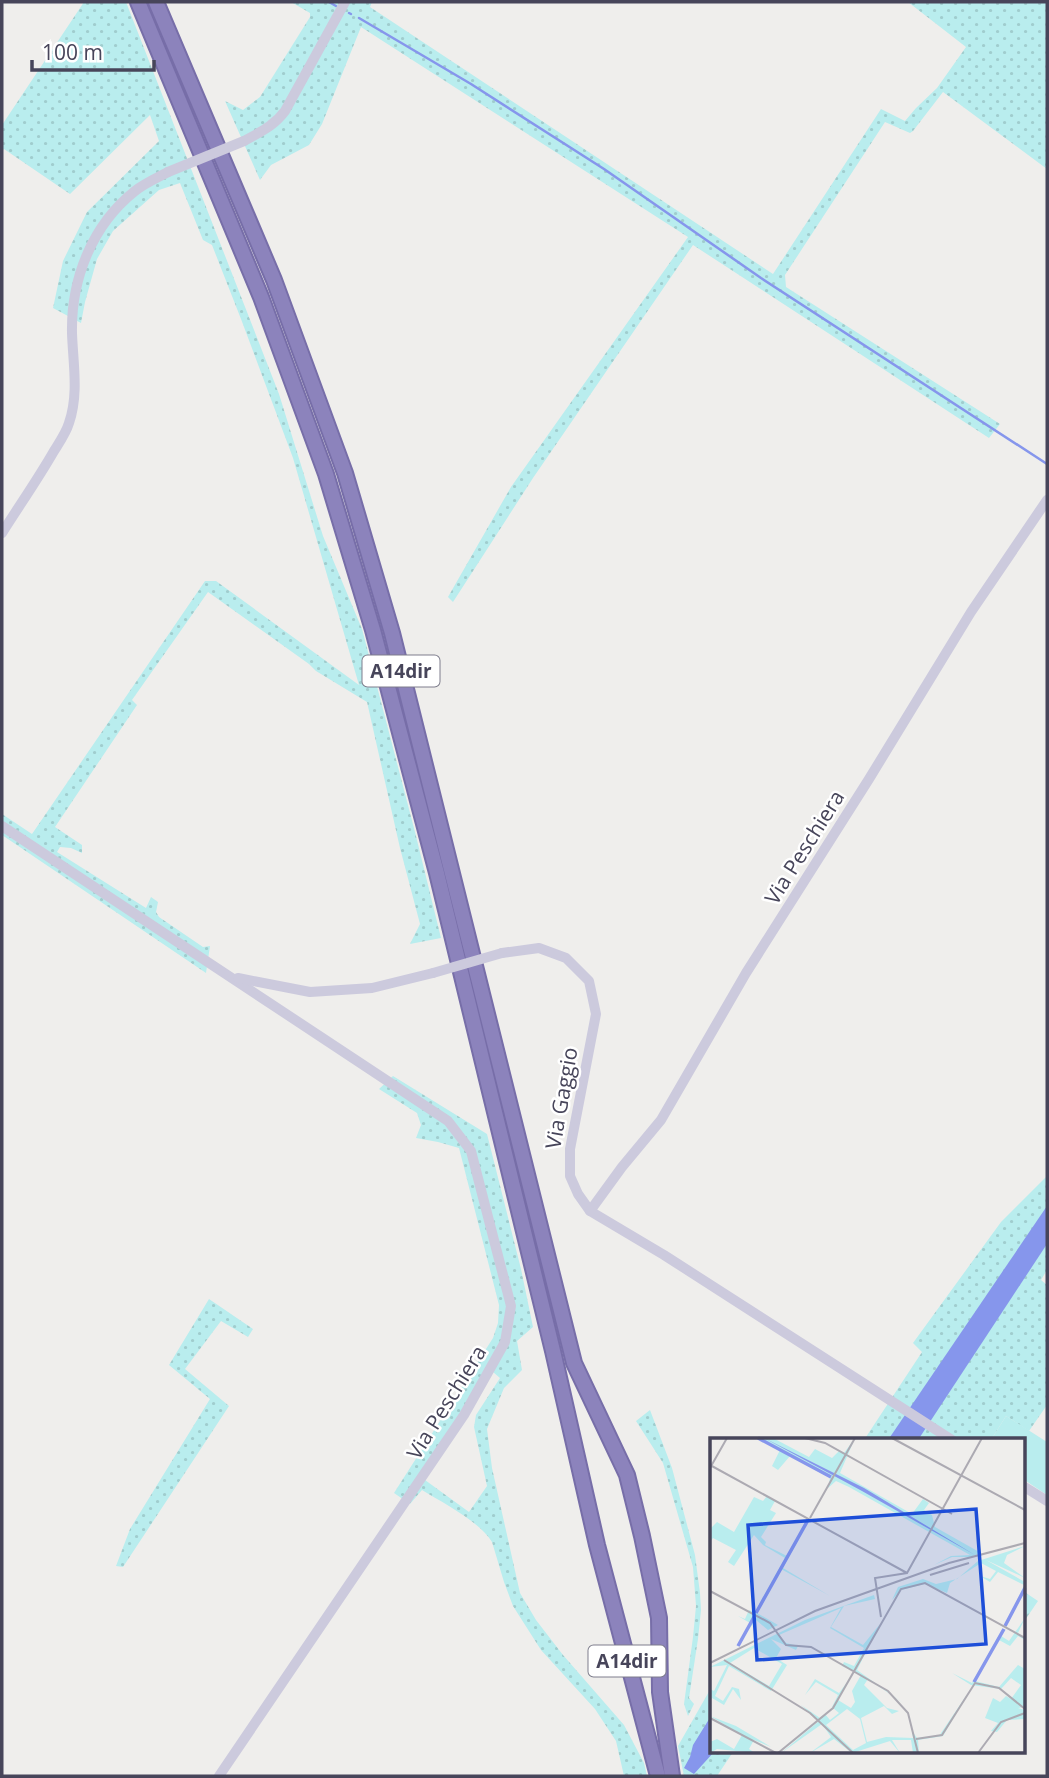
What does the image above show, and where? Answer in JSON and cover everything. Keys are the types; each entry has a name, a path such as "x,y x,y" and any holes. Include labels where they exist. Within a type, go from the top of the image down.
{"highway":[{"name":"A14dir","path":"138,2 266,309 326,474 373,630 437,873 553,1351 597,1545 658,1776"},
{"name":"A14dir","path":"156,2 274,281 345,473 392,633 574,1363 627,1475 642,1536 659,1618 660,1692 672,1776"}],"street":[{"path":"2,533 69,425 74,402 75,377 72,335 74,297 89,249 100,230 124,201 143,185 167,172 244,141 268,128 278,119 345,2"},
{"name":"Via Peschiera","path":"590,1211 661,1120 740,984 971,612 1047,500"},
{"path":"2,826 228,976"},
{"name":"Via Gaggio","path":"228,976 310,992 372,988 502,953 539,948 566,958 589,981 596,1014 570,1149 570,1176 590,1211 949,1438"},
{"name":"Via Peschiera","path":"219,1776 464,1415 505,1342 511,1306 471,1151 448,1121 228,976"},
{"path":"1024,1487 1047,1502"}],"green space":[{"path":"84,2 126,2 279,394 323,536 362,629 441,938 410,944 420,924 367,702 316,671 208,592 132,700 137,705 55,827 82,845 82,853 60,847 57,852 146,908 151,897 158,902 156,912 159,917 203,947 210,946 206,973 2,835 2,814 32,834 205,581 216,581 359,685 293,458 212,245 203,240 180,183 159,190 113,231 97,259 81,323 53,308 63,261 87,212 159,141 150,115 70,194 4,149 2,151 2,125"},
{"path":"291,2 372,2 370,7 773,274 881,109 905,121 937,88 966,47 908,2 1047,2 1047,169 943,92 910,133 885,122 785,275 786,287 1000,424 989,438 693,245 533,478 453,602 448,597 511,487 688,237 361,27 322,124 309,145 271,165 260,180 225,101 243,110 260,97 310,17 310,13"},
{"path":"393,1076 487,1134 533,1327 517,1341 522,1370 504,1388 487,1429 492,1468 520,1593 536,1620 563,1655 624,1725 644,1763 647,1776 624,1776 616,1741 595,1709 541,1650 513,1606 492,1542 486,1534 460,1513 422,1490 410,1504 394,1493 493,1338 498,1323 499,1305 459,1148 416,1138 421,1125 417,1113 379,1089","holes":["493,1372 500,1378 476,1415 474,1427 487,1486 469,1512 425,1480"]},
{"path":"1047,1176 1047,1270 1041,1280 1047,1285 1047,1405 1029,1431 1006,1416 992,1438 865,1438 922,1352 913,1343 1001,1222"},
{"path":"209,1299 253,1329 248,1337 221,1321 185,1369 229,1406 123,1567 116,1566 130,1529 210,1399 169,1365"},
{"path":"650,1410 672,1468 695,1555 700,1593 698,1639 689,1698 694,1704 688,1716 684,1704 696,1606 693,1567 663,1463 636,1421"},
{"path":"1006,1416 1047,1442 1047,1495 1024,1480 1024,1438 992,1438"},
{"path":"1024,1592 1038,1601 1024,1622"},
{"path":"710,1690 710,1754 732,1754 717,1776 684,1776 678,1746"}],"water":[{"path":"1047,1206 1047,1244 919,1438 889,1438"},
{"path":"710,1718 710,1754 712,1754 694,1774 684,1768 693,1745"}],"waterway":[{"path":"329,2 336,6"},
{"path":"359,18 471,84 604,169 761,278 1047,464"}]}
